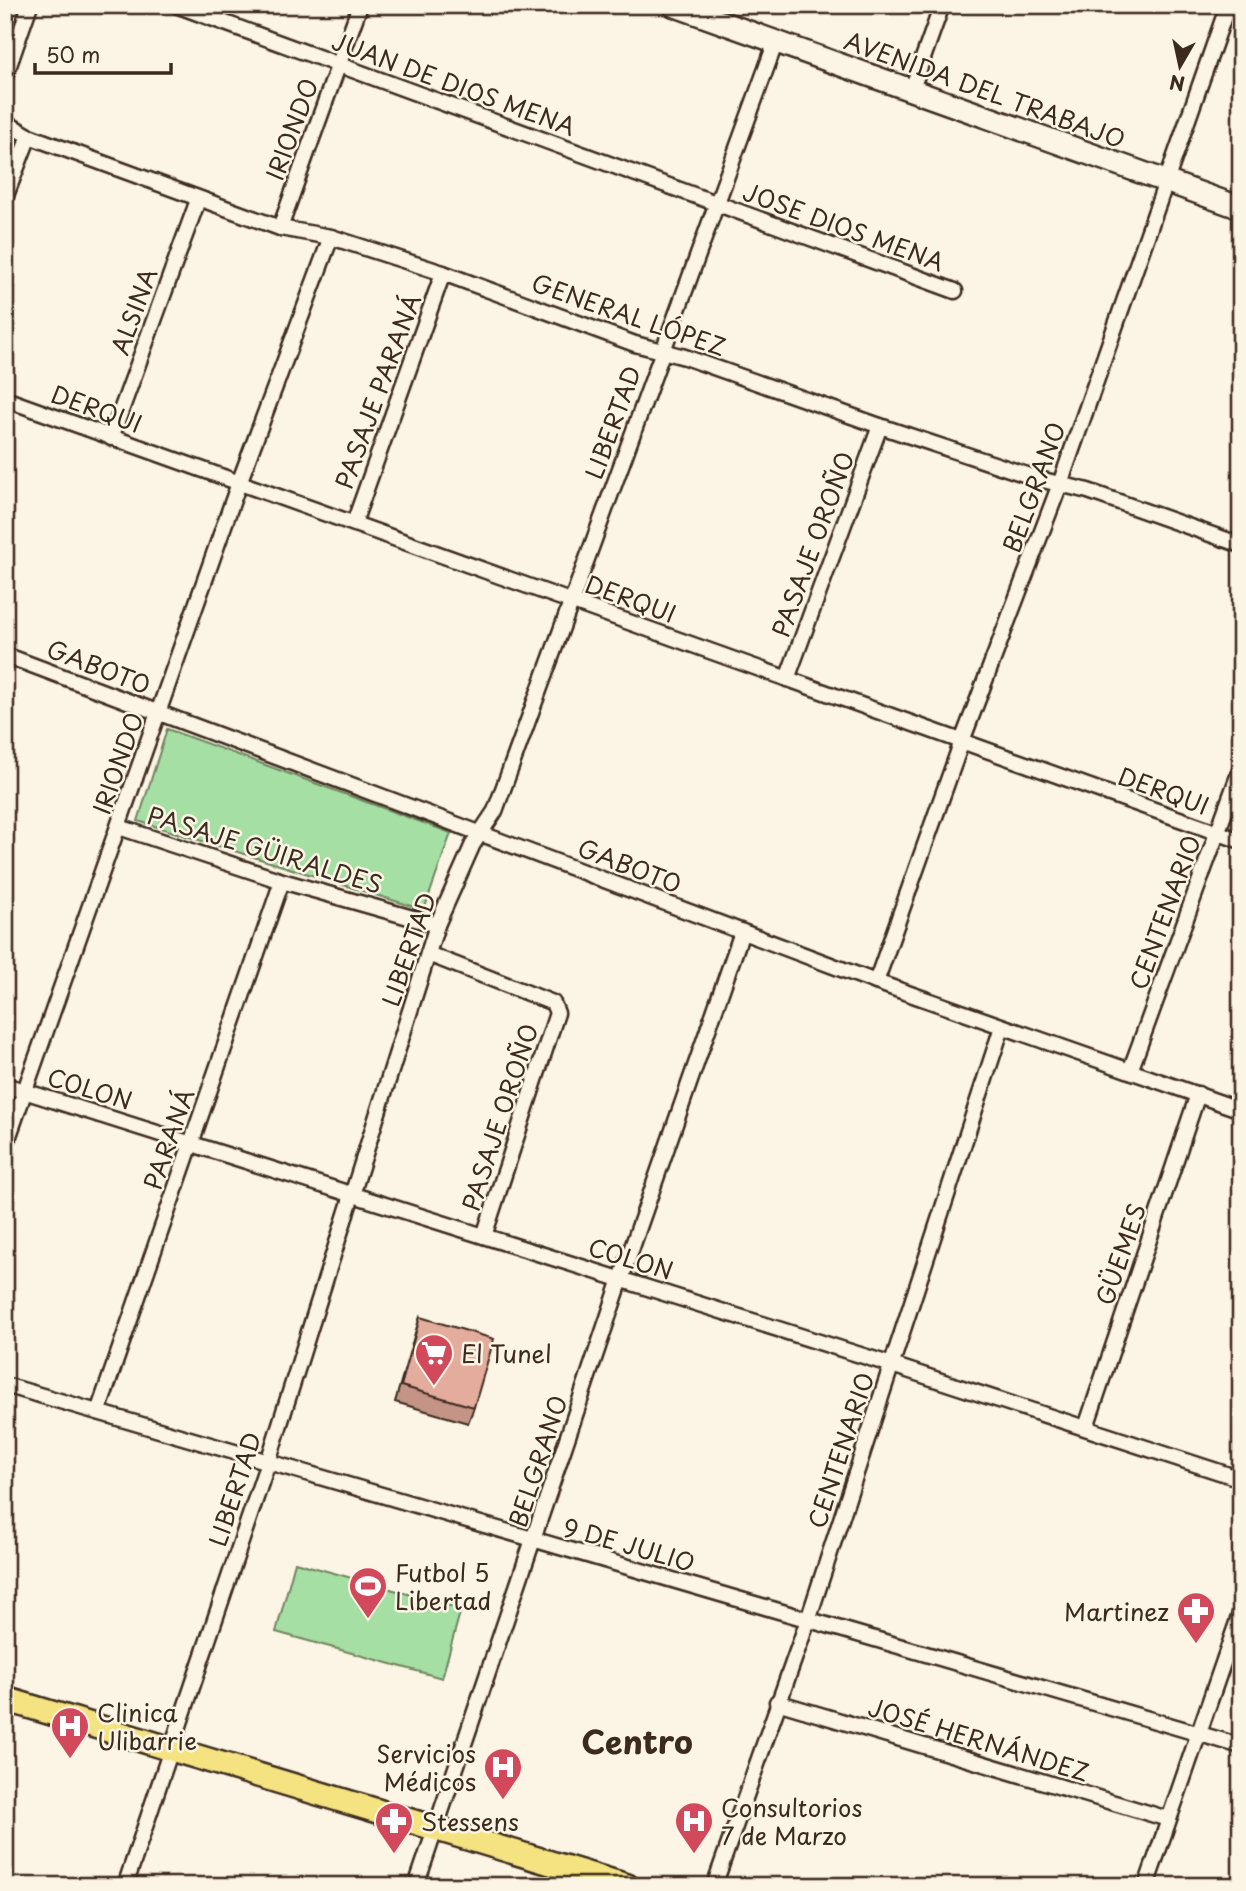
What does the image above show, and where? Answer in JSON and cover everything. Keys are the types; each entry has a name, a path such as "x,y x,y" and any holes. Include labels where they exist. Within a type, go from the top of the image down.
{"main road":[{"path":"5,1699 436,1826 627,1886"}],"street":[{"path":"5,77 30,5"},
{"name":"JUAN DE DIOS MENA","path":"176,5 717,203"},
{"name":"IRIONDO","path":"280,228 360,5"},
{"name":"AVENIDA DEL TRABAJO","path":"673,5 775,44 912,89 1241,208"},
{"path":"912,89 942,5"},
{"name":"BELGRANO","path":"876,982 962,741 1060,484 1228,5"},
{"name":"LIBERTAD","path":"125,1886 268,1462 437,925 480,833 495,811 775,44"},
{"name":"GENERAL LÓPEZ","path":"5,122 29,136 198,200 280,228 331,237 443,273 880,426 1088,491 1241,545"},
{"path":"5,198 29,136"},
{"name":"ALSINA","path":"111,438 198,200"},
{"name":"JOSE DIOS MENA","path":"717,203 955,292"},
{"name":"IRIONDO","path":"5,1147 239,483 331,237"},
{"name":"PASAJE PARANÁ","path":"355,523 443,273"},
{"name":"DERQUI","path":"5,399 1241,842"},
{"name":"PASAJE OROÑO","path":"787,679 880,426"},
{"name":"GABOTO","path":"5,655 876,982 1241,1110"},
{"name":"CENTENARIO","path":"1130,1071 1241,768"},
{"name":"PASAJE GÜIRALDES","path":"119,827 282,881 437,925"},
{"name":"PARANÁ","path":"98,1412 282,881"},
{"name":"BELGRANO","path":"416,1886 621,1279 743,932"},
{"name":"PASAJE OROÑO","path":"428,954 553,1003 557,1013 484,1236"},
{"name":"CENTENARIO","path":"714,1886 808,1620 1002,1027"},
{"name":"COLON","path":"5,1085 892,1364 1241,1479"},
{"name":"GÜEMES","path":"1086,1427 1198,1094"},
{"name":"9 DE JULIO","path":"5,1385 1241,1746"},
{"path":"1146,1886 1241,1611"},
{"name":"JOSÉ HERNÁNDEZ","path":"777,1702 1168,1819"}],"green space":[{"path":"167,729 451,833 424,910 138,821"},
{"name":"Futbol 5 Libertad","path":"295,1562 461,1609 442,1678 276,1632"}],"building":[{"path":"420,1317 494,1339 474,1407 401,1386"}],"place":[{"name":"El Tunel","path":"434,1387"},
{"name":"Futbol 5 Libertad","path":"368,1620"},
{"name":"Martinez","path":"1196,1645"},
{"name":"Clinica Ulibarrie","path":"70,1760"},
{"name":"Servicios Médicos","path":"503,1801"},
{"name":"Stessens","path":"394,1855"},
{"name":"Consultorios 7 de Marzo","path":"694,1855"}],"district":[{"name":"Centro","path":"637,1741"}]}
